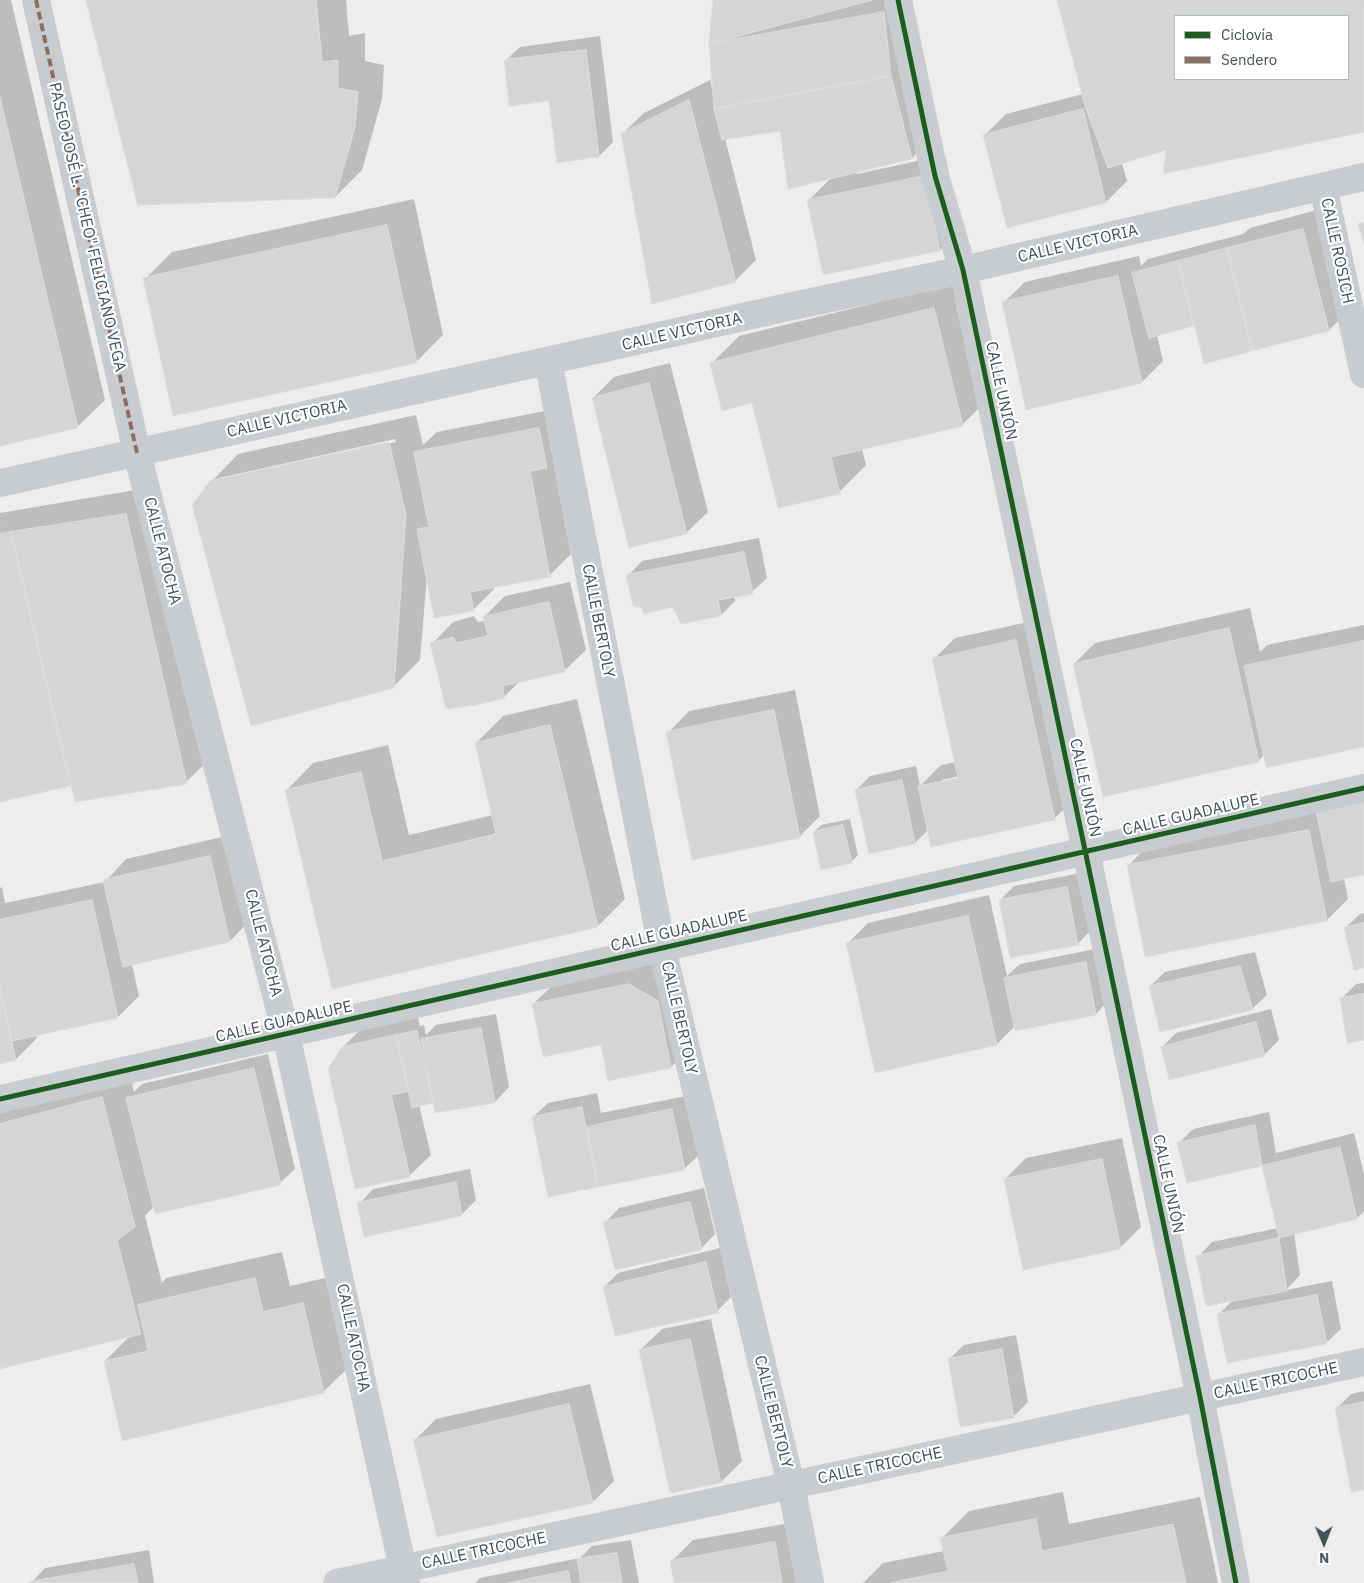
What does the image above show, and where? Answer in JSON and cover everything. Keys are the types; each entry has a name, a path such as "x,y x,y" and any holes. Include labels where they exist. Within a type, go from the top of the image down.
{"street":[{"name":"PASEO JOSÉ L. \"CHEO\" FELICIANO VEGA","path":"36,0 137,453"},
{"name":"CALLE UNIÓN","path":"898,0 935,176 963,270 1200,1397 1236,1583"},
{"name":"CALLE VICTORIA","path":"0,483 963,270 1364,177"},
{"name":"CALLE ROSICH","path":"1323,186 1364,374"},
{"name":"CALLE BERTOLY","path":"548,361 662,948 791,1485 810,1583"},
{"name":"CALLE ATOCHA","path":"137,453 286,1034 405,1576"},
{"name":"CALLE GUADALUPE","path":"0,1099 1364,788"},
{"name":"CALLE TRICOCHE","path":"337,1583 405,1576 791,1485 1364,1362"}],"building":[{"path":"86,0 316,0 322,62 338,60 338,88 358,92 355,127 335,198 138,205"},
{"path":"713,0 872,0 709,44"},
{"path":"1057,0 1364,0 1364,132 1163,174 1166,150 1108,168 1086,109"},
{"path":"884,12 891,76 714,109 709,44"},
{"path":"586,50 599,157 557,163 549,101 509,106 504,60"},
{"path":"891,76 912,159 788,189 780,131 722,140 714,109"},
{"path":"0,97 78,428 0,446"},
{"path":"689,100 736,282 652,304 621,134"},
{"path":"1083,109 1106,203 1007,228 983,135"},
{"path":"925,176 940,251 823,275 807,200"},
{"path":"1364,223 1364,244 1358,224"},
{"path":"387,225 417,363 173,416 143,278"},
{"path":"1303,229 1329,331 1252,351 1227,248"},
{"path":"1227,248 1252,351 1204,364 1178,261"},
{"path":"1178,261 1194,326 1149,338 1132,273"},
{"path":"1118,276 1142,383 1026,410 1002,302"},
{"path":"934,308 963,426 831,457 840,494 778,508 752,403 722,411 710,363"},
{"path":"649,383 687,534 629,548 592,398"},
{"path":"539,428 547,468 530,471 550,577 470,592 474,611 434,618 417,529 429,527 414,452"},
{"path":"389,442 406,515 394,688 251,726 192,505 210,481"},
{"path":"126,514 187,784 75,802 11,532"},
{"path":"11,532 70,786 0,802 0,534"},
{"path":"744,552 753,594 718,600 721,616 681,624 673,607 644,614 642,608 633,606 626,575"},
{"path":"549,602 565,672 502,686 505,698 476,705 446,709 430,643 453,637 457,643 488,636 483,617"},
{"path":"1229,628 1259,762 1103,797 1073,664"},
{"path":"1016,640 1055,820 931,847 918,786 958,778 932,659"},
{"path":"1364,641 1364,747 1266,768 1244,666"},
{"path":"774,710 800,838 692,860 666,732"},
{"path":"550,725 598,927 332,989 285,790 361,772 382,861 496,834 475,743"},
{"path":"902,780 915,844 869,854 855,790"},
{"path":"1364,800 1364,875 1331,882 1315,805"},
{"path":"843,825 852,863 821,870 813,832"},
{"path":"1309,830 1327,921 1145,957 1127,865"},
{"path":"210,856 230,942 123,967 103,880"},
{"path":"1067,887 1078,945 1010,958 999,900"},
{"path":"92,900 118,1018 12,1041 0,990 0,920"},
{"path":"968,916 997,1045 875,1073 846,943"},
{"path":"1364,923 1364,968 1354,970 1344,928"},
{"path":"1086,962 1096,1015 1015,1031 1004,978"},
{"path":"1240,966 1253,1010 1160,1032 1149,986"},
{"path":"629,984 658,1001 671,1068 608,1081 601,1045 543,1057 532,1004"},
{"path":"0,990 16,1060 0,1064"},
{"path":"1364,994 1364,1040 1347,1043 1340,998"},
{"path":"1256,1022 1265,1056 1169,1080 1161,1047"},
{"path":"481,1028 495,1103 435,1113 421,1039"},
{"path":"417,1031 433,1103 412,1108 396,1035"},
{"path":"396,1035 409,1091 391,1095 410,1177 355,1189 328,1069 342,1047"},
{"path":"254,1068 281,1185 155,1214 126,1098"},
{"path":"102,1097 135,1227 117,1240 141,1334 0,1369 0,1124"},
{"path":"582,1107 598,1187 548,1197 532,1117"},
{"path":"672,1109 685,1170 598,1187 587,1127"},
{"path":"1255,1125 1262,1166 1187,1183 1177,1143"},
{"path":"1340,1147 1357,1219 1279,1238 1262,1166"},
{"path":"1102,1159 1121,1249 1023,1270 1004,1179"},
{"path":"456,1182 462,1216 364,1237 357,1203"},
{"path":"690,1202 702,1250 615,1270 603,1222"},
{"path":"1279,1238 1287,1291 1206,1306 1196,1256"},
{"path":"706,1262 718,1313 615,1336 603,1287"},
{"path":"255,1278 263,1312 303,1303 324,1393 122,1441 104,1361 148,1351 138,1305"},
{"path":"1317,1295 1327,1344 1227,1363 1217,1314"},
{"path":"690,1339 721,1483 670,1493 639,1350"},
{"path":"1002,1349 1014,1418 960,1427 948,1359"},
{"path":"1364,1402 1364,1490 1351,1492 1335,1408"},
{"path":"569,1404 593,1503 437,1537 413,1440"},
{"path":"1036,1519 1042,1551 1173,1524 1186,1583 890,1583 948,1571 940,1538"},
{"path":"775,1542 782,1583 674,1583 670,1561"},
{"path":"617,1553 622,1583 581,1583 577,1559"},
{"path":"134,1564 138,1583 29,1583 29,1582"},
{"path":"568,1571 571,1583 508,1583"}],"marked path":[{"path":"36,0 137,453"}],"cycle path":[{"path":"898,0 935,176 963,270 1200,1397 1236,1583"},
{"path":"0,1099 1364,788"}]}
